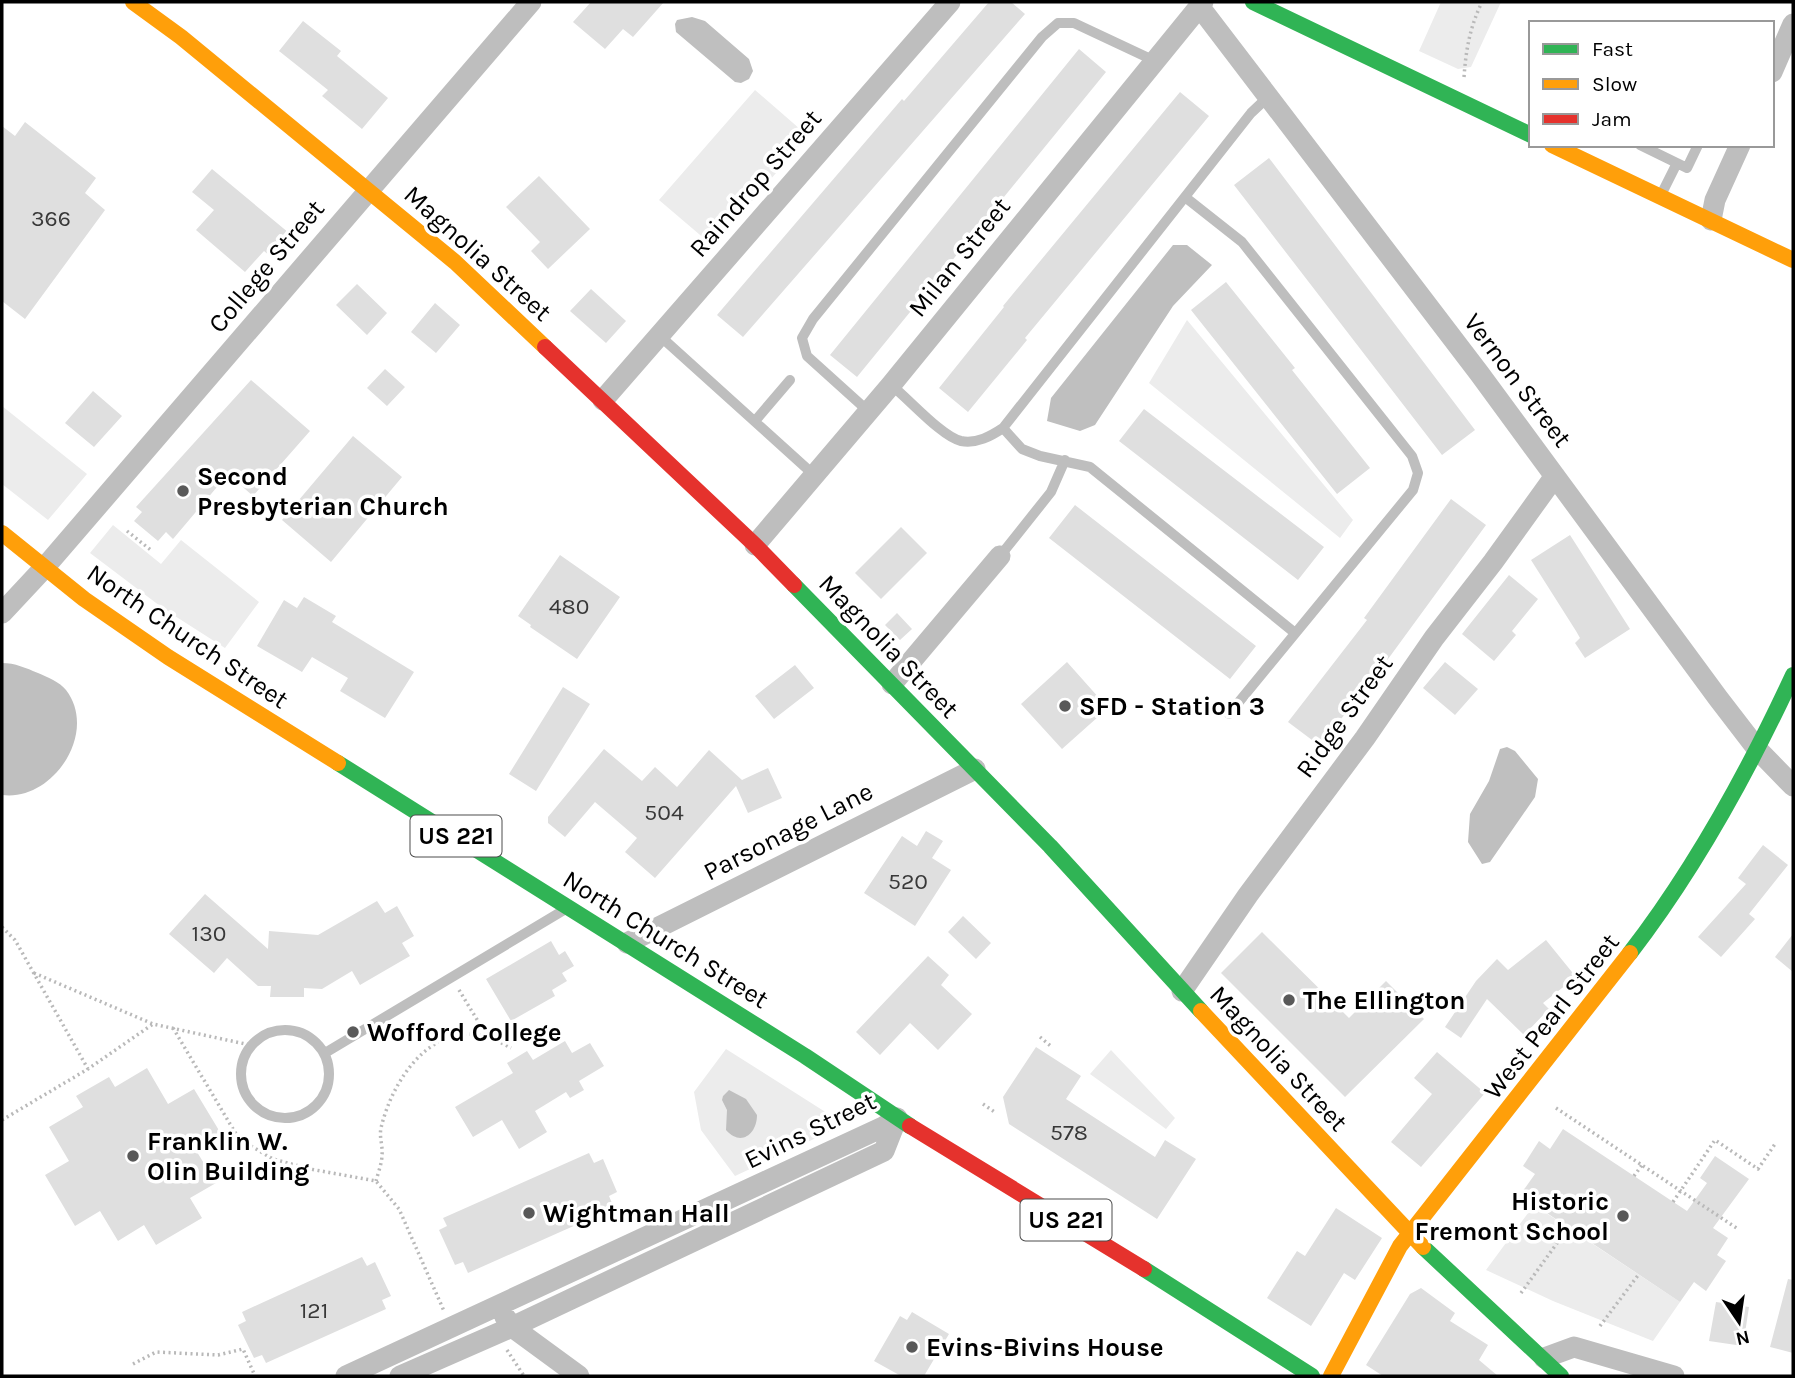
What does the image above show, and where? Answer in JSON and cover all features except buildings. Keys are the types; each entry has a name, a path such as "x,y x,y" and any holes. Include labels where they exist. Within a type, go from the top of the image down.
{"street":[{"name":"Magnolia Street","path":"133,2 181,37 455,262 755,545 1050,846 1410,1234 1561,1376"},
{"name":"College Street","path":"2,613 45,567 531,2"},
{"name":"Raindrop Street","path":"603,400 950,2"},
{"path":"1253,2 1529,134"},
{"name":"Milan Street","path":"755,545 891,385 1201,4"},
{"name":"Vernon Street","path":"1201,4 1268,97 1439,319 1636,588 1759,750 1793,786"},
{"path":"1774,67 1793,24"},
{"path":"1556,147 1793,260"},
{"path":"1711,220 1715,200 1739,147"},
{"name":"Ridge Street","path":"1182,991 1434,638 1555,476"},
{"name":"North Church Street","path":"2,533 93,605 168,657 570,907 805,1056 897,1118 1114,1249 1312,1376"},
{"path":"892,684 1000,556"},
{"name":"West Pearl Street","path":"1331,1376 1400,1246 1661,913 1759,750 1793,675"},
{"name":"Parsonage Lane","path":"626,943 975,769"},
{"name":"Evins Street","path":"346,1376 743,1194 897,1118"},
{"name":"Evins Street","path":"400,1376 504,1330 884,1151 897,1118"},
{"path":"498,1306 504,1330 579,1376"},
{"path":"1544,1358 1574,1347 1674,1376"}],"lane":[{"path":"869,411 807,356 802,338 821,308 1042,37 1058,23 1074,23 1154,61"},
{"path":"891,385 945,433 962,441 987,439 1003,428 1251,113 1268,97"},
{"path":"1644,147 1687,168 1697,147"},
{"path":"1660,197 1677,163"},
{"path":"1185,197 1242,242 1412,456 1418,473 1413,490 1229,714"},
{"path":"660,336 814,475"},
{"path":"755,421 790,380"},
{"path":"1003,428 1022,449 1040,456 1090,467 1295,633"},
{"path":"1000,556 1051,492 1065,460"},
{"path":"325,1053 570,907"},
{"path":"281,1029 298,1031 314,1040 325,1053 330,1070 327,1087 319,1102 305,1114 288,1118 271,1116 256,1108 244,1094 240,1077 242,1060 250,1045 264,1034 281,1029"}],"path":[{"path":"1464,84 1465,52 1472,23 1482,2"},
{"path":"127,531 152,551"},
{"path":"2,927 15,940 88,1069"},
{"path":"34,973 153,1024 250,1045"},
{"path":"451,978 487,1036"},
{"path":"2,1120 88,1069 153,1024"},
{"path":"173,1028 239,1139 273,1159 376,1181 399,1209 447,1317"},
{"path":"376,1181 383,1157 380,1132 389,1101 401,1077 423,1053 443,1039 464,1034 487,1036 511,1048"},
{"path":"1040,1037 1052,1047"},
{"path":"983,1104 996,1112"},
{"path":"1556,1108 1738,1229"},
{"path":"1674,1202 1715,1140 1758,1169 1775,1144"},
{"path":"1634,1176 1642,1165"},
{"path":"1521,1293 1569,1228"},
{"path":"1600,1326 1639,1275"},
{"path":"504,1330 524,1376"},
{"path":"132,1364 156,1353 218,1355 243,1349 256,1376"}],"shaded area":[{"path":"1441,2 1501,2 1471,67 1458,69 1419,51"},
{"path":"692,17 705,21 749,59 753,71 749,79 741,83 735,82 676,32 677,20"},
{"path":"755,90 808,136 713,246 659,200"},
{"path":"1173,245 1187,245 1212,265 1173,306 1095,425 1080,431 1047,421 1051,398"},
{"path":"1187,320 1353,520 1340,538 1149,383"},
{"path":"2,406 87,474 48,520 2,484"},
{"path":"113,525 161,564 181,540 259,602 225,648 164,609 90,553"},
{"path":"2,663 25,668 57,682 66,690 75,707 77,726 65,761 53,776 38,788 20,794 2,795"},
{"path":"1507,747 1515,751 1538,779 1535,797 1490,862 1482,864 1468,842 1470,814 1489,781 1500,749"},
{"path":"726,1049 827,1113 831,1131 735,1176 701,1130 694,1092"},
{"path":"1111,1050 1175,1118 1166,1129 1090,1074"},
{"path":"729,1090 746,1099 757,1115 751,1133 742,1138 737,1138 726,1130 727,1110 722,1100"},
{"path":"1534,1205 1680,1302 1653,1341 1553,1301 1486,1270"}],"traffic: fast":[{"path":"1253,2 1529,134"},
{"path":"794,585 1050,846 1201,1011"},
{"path":"1630,953 1698,854 1758,747 1793,675"},
{"path":"338,763 805,1056 910,1126"},
{"path":"1423,1247 1561,1376"},
{"path":"1144,1269 1312,1376"}],"traffic: slow":[{"path":"133,2 181,37 455,262 545,347"},
{"path":"1556,147 1793,260"},
{"path":"2,533 84,599 168,657 338,763"},
{"path":"1331,1376 1400,1246 1630,953"},
{"path":"1201,1011 1423,1247"}],"traffic: jam":[{"path":"545,347 794,585"},
{"path":"910,1126 1144,1269"}],"place":[{"name":"Second Presbyterian Church","path":"183,491"},
{"name":"SFD - Station 3","path":"1065,706"},
{"name":"The Ellington","path":"1289,1000"},
{"name":"Wofford College","path":"353,1032"},
{"name":"Franklin W. Olin Building","path":"133,1156"},
{"name":"Wightman Hall","path":"529,1213"},
{"name":"Historic Fremont School","path":"1623,1216"},
{"name":"Evins-Bivins House","path":"912,1347"}]}
